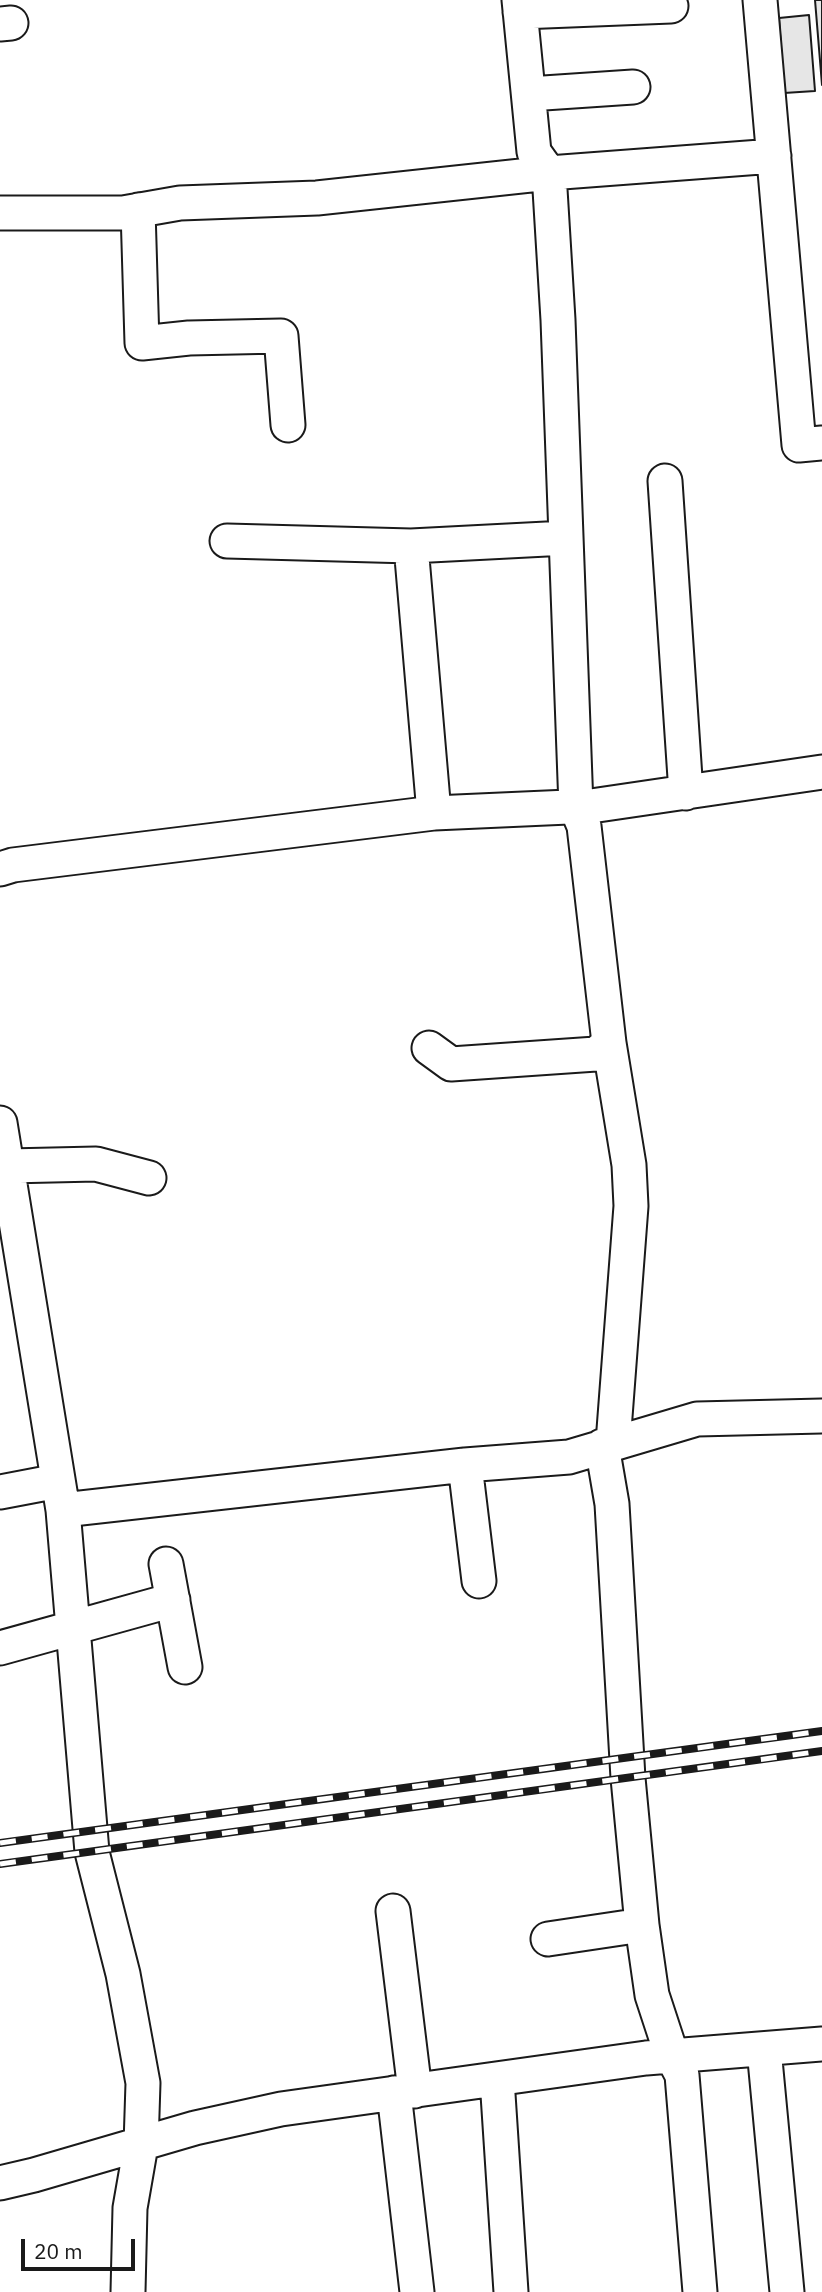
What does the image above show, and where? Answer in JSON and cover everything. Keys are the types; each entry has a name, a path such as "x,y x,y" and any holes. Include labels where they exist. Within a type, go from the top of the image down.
{"street":[{"path":"760,0 799,445 822,443"},
{"path":"671,6 520,6 534,152 549,173 558,320 576,807 584,826 608,1042 629,1165 631,1206 608,1445 628,1778 642,1925 652,1995 672,2056 682,2076 700,2292"},
{"path":"529,94 633,87"},
{"path":"0,213 123,213 180,203 317,198 549,173 774,156"},
{"path":"138,210 142,343 189,338 281,336 288,425"},
{"path":"665,481 686,793"},
{"path":"227,541 411,546 566,538"},
{"path":"411,546 434,813"},
{"path":"0,869 434,813 576,807 822,772"},
{"path":"429,1048 451,1064 596,1054 608,1042"},
{"path":"0,1123 60,1496 74,1627 76,1685 92,1852 123,1974 143,2083 141,2145 130,2208 128,2292"},
{"path":"8,1166 96,1164 149,1178"},
{"path":"0,1492 60,1496 569,1457 697,1419 822,1416"},
{"path":"465,1465 479,1581"},
{"path":"166,1564 185,1667"},
{"path":"0,1648 173,1600"},
{"path":"393,1911 417,2292"},
{"path":"548,1939 642,1925"},
{"path":"0,2183 195,2128 281,2109 672,2056 822,2044"},
{"path":"764,2049 787,2292"},
{"path":"497,2079 511,2292"}],"building":[{"path":"815,0 822,0 822,85"},
{"path":"809,15 815,91 784,93 779,18"}],"railway":[{"path":"0,1843 822,1731"},
{"path":"0,1864 822,1751"}]}
